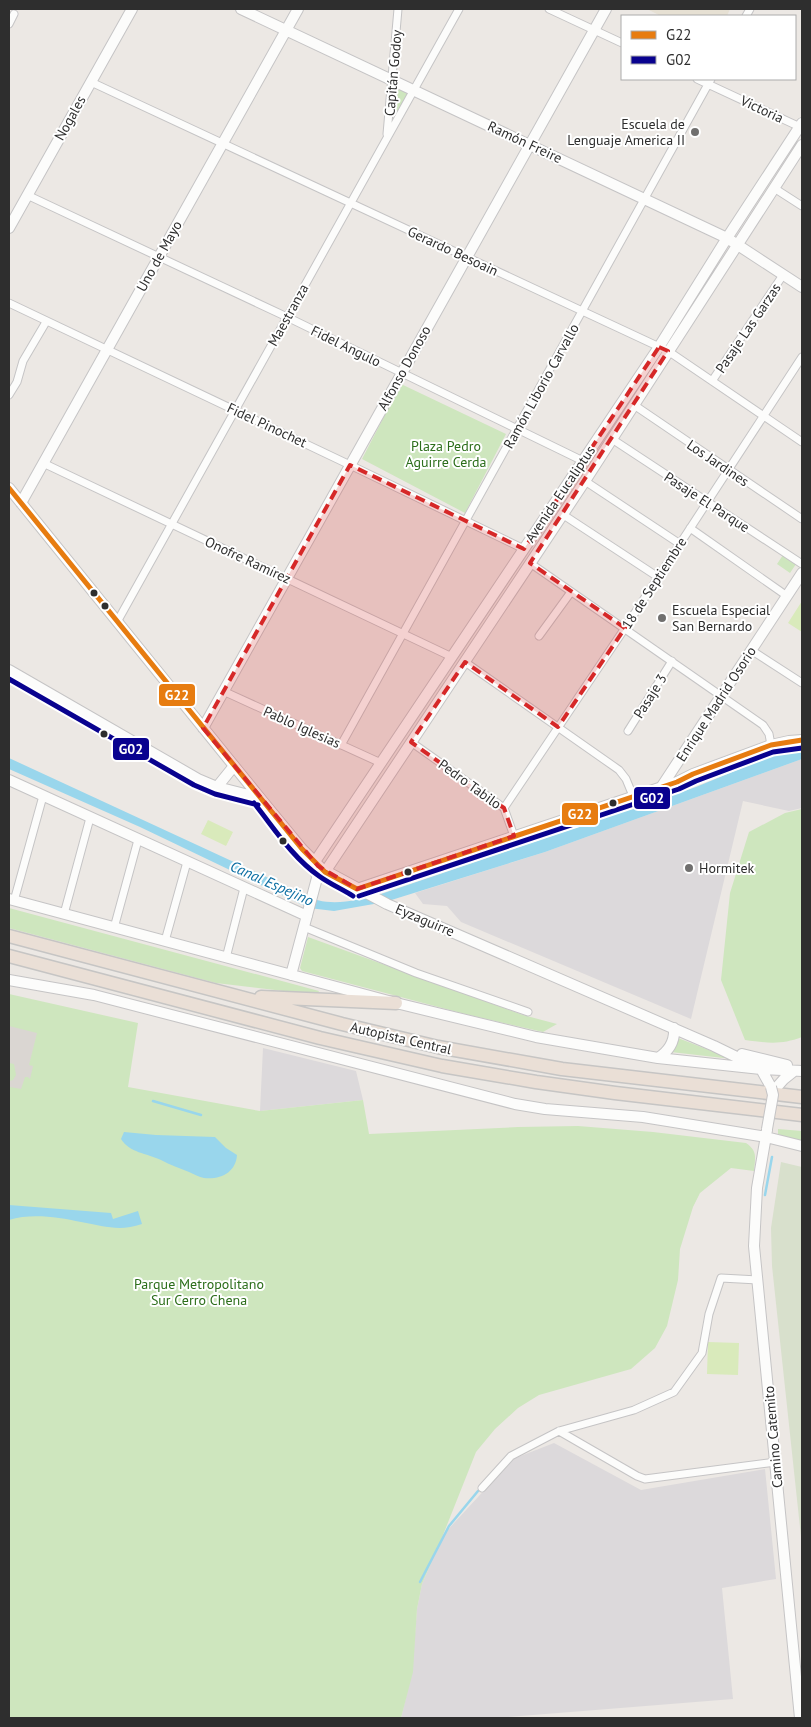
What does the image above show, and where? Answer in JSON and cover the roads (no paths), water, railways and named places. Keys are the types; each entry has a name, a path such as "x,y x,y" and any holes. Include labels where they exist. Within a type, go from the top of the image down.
{"highway":[{"name":"Autopista Central","path":"9,936 370,1031 491,1057 596,1074 802,1098"},
{"name":"Autopista Central","path":"9,956 328,1040 433,1064 606,1092 802,1114"},
{"path":"219,991 283,999 354,1000 396,1003"}],"main road":[{"name":"Nogales","path":"9,228 132,9"},
{"name":"Ramón Freire","path":"242,9 727,238 802,287"},
{"name":"Uno de Mayo","path":"21,503 298,9"},
{"name":"Alfonso Donoso","path":"203,728 606,9"},
{"name":"Avenida Eucaliptus","path":"321,875 412,742 634,405 663,349 727,238 801,125"},
{"name":"Avenida Eucaliptus","path":"314,863 583,461 737,245 802,145"},
{"path":"9,488 314,863 321,875 313,891 291,975"},
{"name":"Enrique Madrid Osorio","path":"662,786 802,573"},
{"path":"9,670 217,788 260,798"},
{"path":"362,891 514,836 684,779 771,745 802,740"},
{"path":"217,788 234,766"},
{"path":"671,773 693,774"},
{"path":"9,780 244,888 307,913"},
{"name":"Eyzaguirre","path":"321,875 362,891 387,904 674,1028 761,1069"},
{"path":"11,900 396,1003 536,1038 658,1058 761,1069 799,1070"},
{"path":"9,980 103,998 515,1104 545,1109 643,1117 766,1133 783,1141 802,1146"},
{"path":"658,1058 671,1046 674,1028"},
{"path":"714,1046 799,1070"},
{"path":"761,1069 773,1090 784,1078 799,1070"},
{"name":"Camino Catemito","path":"773,1090 757,1188 754,1232 800,1718"},
{"path":"762,1156 771,1146 783,1141"}],"street":[{"name":"Capitán Godoy","path":"387,137 398,9"},
{"name":"Maestranza","path":"117,622 459,9"},
{"path":"549,9 621,44"},
{"path":"9,24 14,14"},
{"name":"Victoria","path":"710,81 801,125"},
{"name":"Ramón Liborio Carvallo","path":"341,745 710,81"},
{"name":"Gerardo Besoain","path":"91,82 663,349 802,442"},
{"path":"774,188 802,206"},
{"name":"Fidel Angulo","path":"27,195 286,317 583,461"},
{"name":"Pasaje Las Garzas","path":"712,381 783,275"},
{"name":"Fidel Pinochet","path":"9,304 350,464 524,549"},
{"path":"9,395 17,382 23,362 46,322"},
{"name":"18 de Septiembre","path":"504,808 802,357"},
{"name":"Los Jardines","path":"634,405 802,519"},
{"name":"Pasaje El Parque","path":"612,439 802,564"},
{"name":"Onofre Ramírez","path":"43,463 452,657"},
{"path":"585,481 680,544"},
{"path":"562,514 658,577"},
{"path":"690,528 787,596"},
{"path":"530,563 763,725 769,734 771,745"},
{"path":"539,636 571,592"},
{"path":"751,650 802,683"},
{"name":"Pasaje 3","path":"628,731 672,661"},
{"path":"465,662 619,770 626,778 633,796"},
{"name":"Pablo Iglesias","path":"223,691 381,763"},
{"name":"Pedro Tabilo","path":"412,742 504,808 514,836"},
{"path":"11,900 43,796"},
{"path":"64,914 90,818"},
{"path":"114,928 138,840"},
{"path":"165,941 187,862"},
{"path":"226,958 244,888"},
{"path":"304,927 416,973 528,1012"},
{"path":"482,1488 511,1456 559,1431 634,1410 674,1392 702,1354 709,1314 721,1278 758,1280"},
{"path":"559,1431 645,1479 776,1462"}],"water":[{"path":"802,746 802,759 545,852 385,902 334,911 309,908 140,827 9,769 9,758 312,898 321,901 340,902 378,895 696,787 793,747"},
{"path":"124,1132 215,1137 226,1148 237,1155 236,1161 227,1174 216,1178 202,1178 129,1147 121,1139"},
{"path":"9,1205 111,1213 113,1219 138,1211 142,1224 119,1228 45,1216 9,1220"}],"waterway":[{"path":"153,1101 201,1115"},
{"path":"765,1195 772,1157"},
{"name":"Canal Espejino","path":"420,1582 449,1526 478,1491"}],"place":[{"name":"Escuela de Lenguaje America II","path":"695,132"},
{"name":"Escuela Especial San Bernardo","path":"662,618"},
{"name":"Hormitek","path":"689,868"}],"park label":[{"name":"Plaza Pedro Aguirre Cerda","path":"446,454"},
{"name":"Parque Metropolitano Sur Cerro Chena","path":"199,1292"}]}
